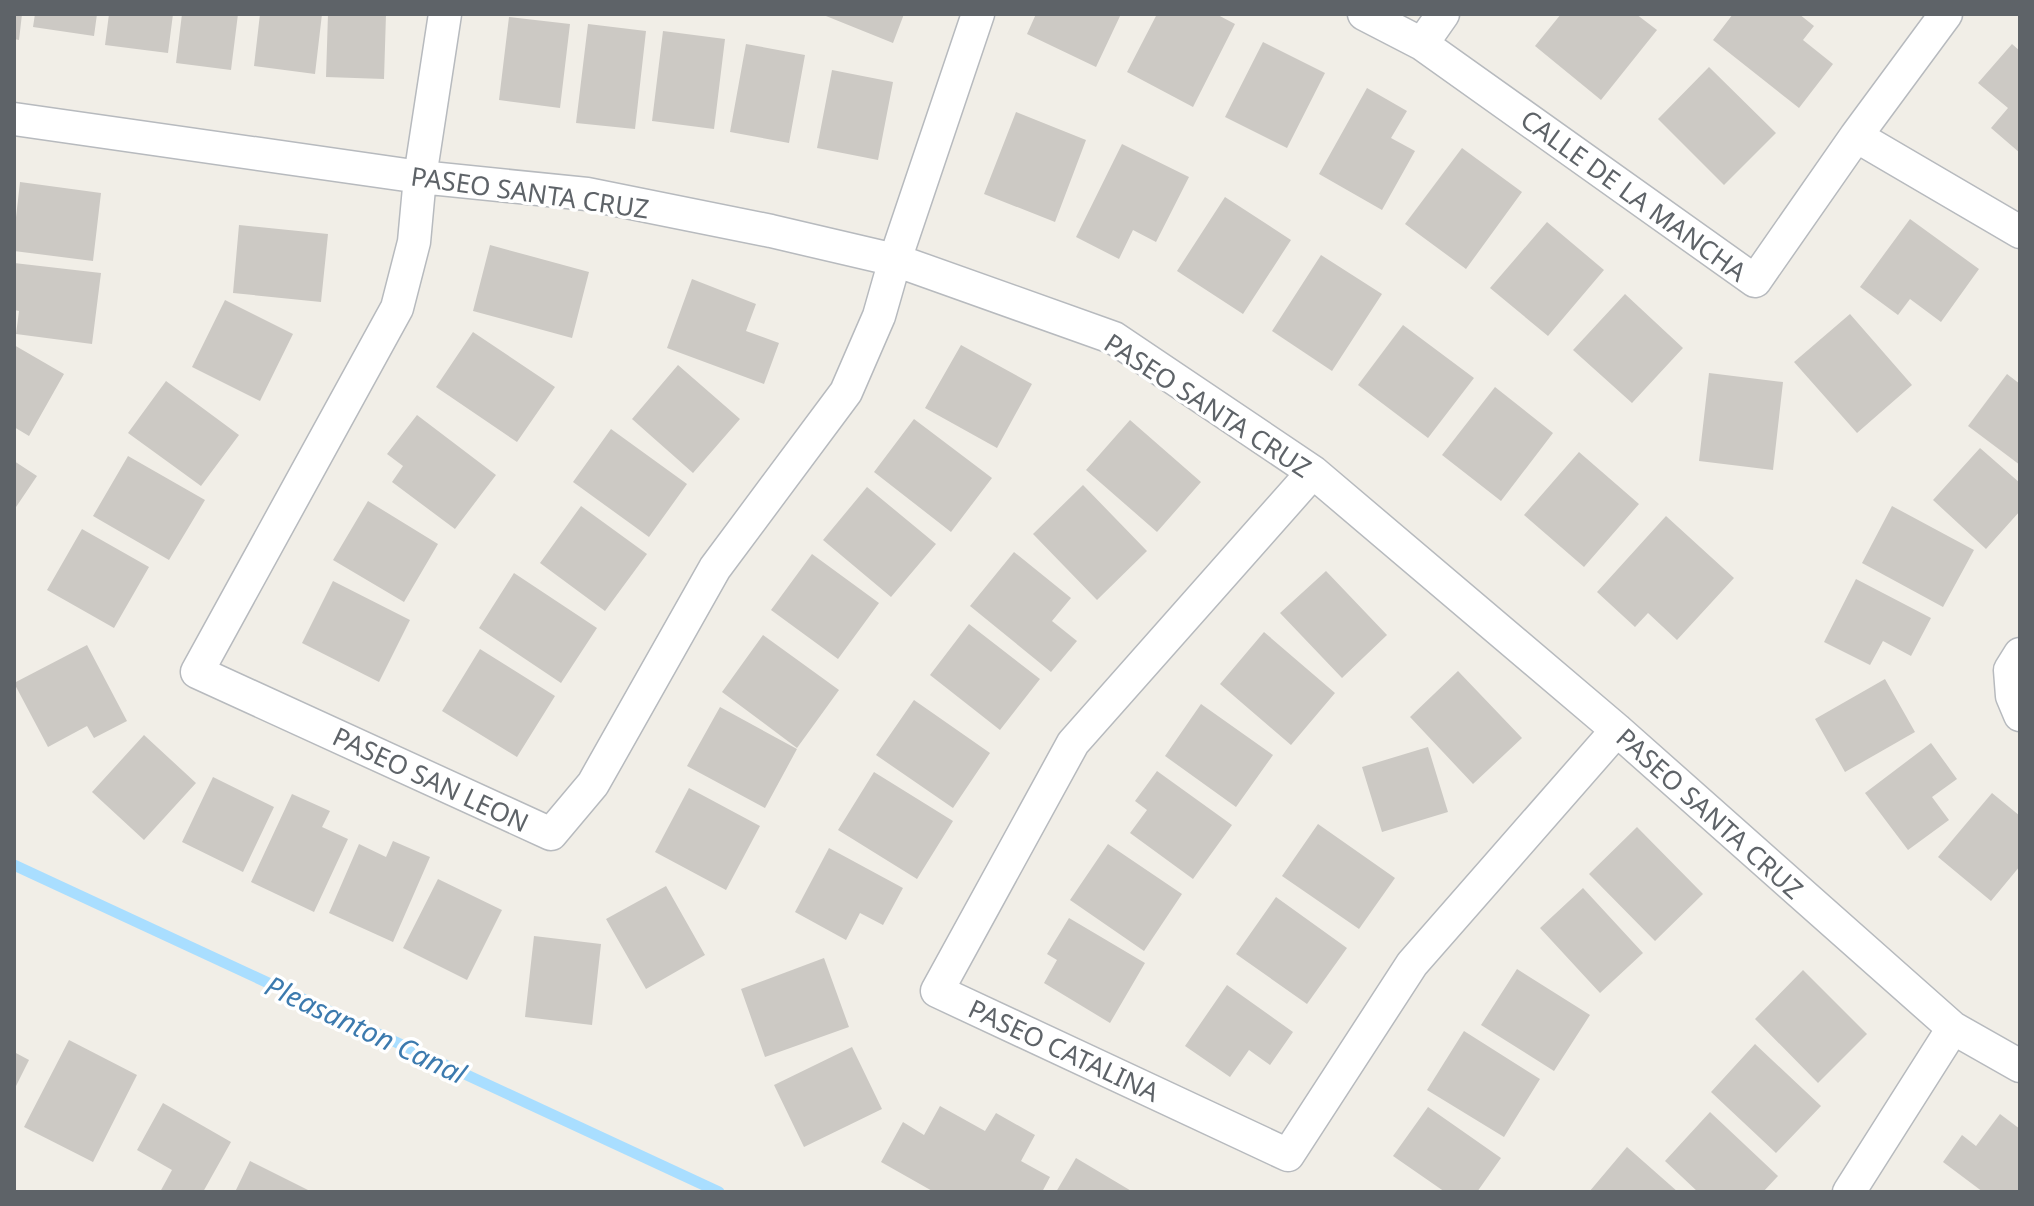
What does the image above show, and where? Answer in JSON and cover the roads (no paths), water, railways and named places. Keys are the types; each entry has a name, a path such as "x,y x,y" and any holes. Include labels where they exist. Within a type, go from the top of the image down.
{"street":[{"path":"420,177 445,14"},
{"path":"895,260 978,14"},
{"name":"CALLE DE LA MANCHA","path":"1364,14 1422,44 1755,281 1856,136"},
{"path":"1422,44 1443,14"},
{"path":"1946,14 1856,136 2020,232"},
{"name":"PASEO SANTA CRUZ","path":"14,119 420,177 587,194 895,260 1114,338 1313,472 1617,730 1953,1028 2020,1066"},
{"name":"PASEO SAN LEON","path":"420,177 414,242 397,308 197,672 551,834 593,784 715,568 846,392 879,316 895,260"},
{"name":"PASEO CATALINA","path":"1313,472 1073,743 937,991 1288,1155 1412,964 1617,730"},
{"path":"2020,654 2010,670 2012,696 2020,715"},
{"path":"1849,1192 1953,1028"}],"waterway":[{"name":"Pleasanton Canal","path":"14,865 719,1192"}]}
